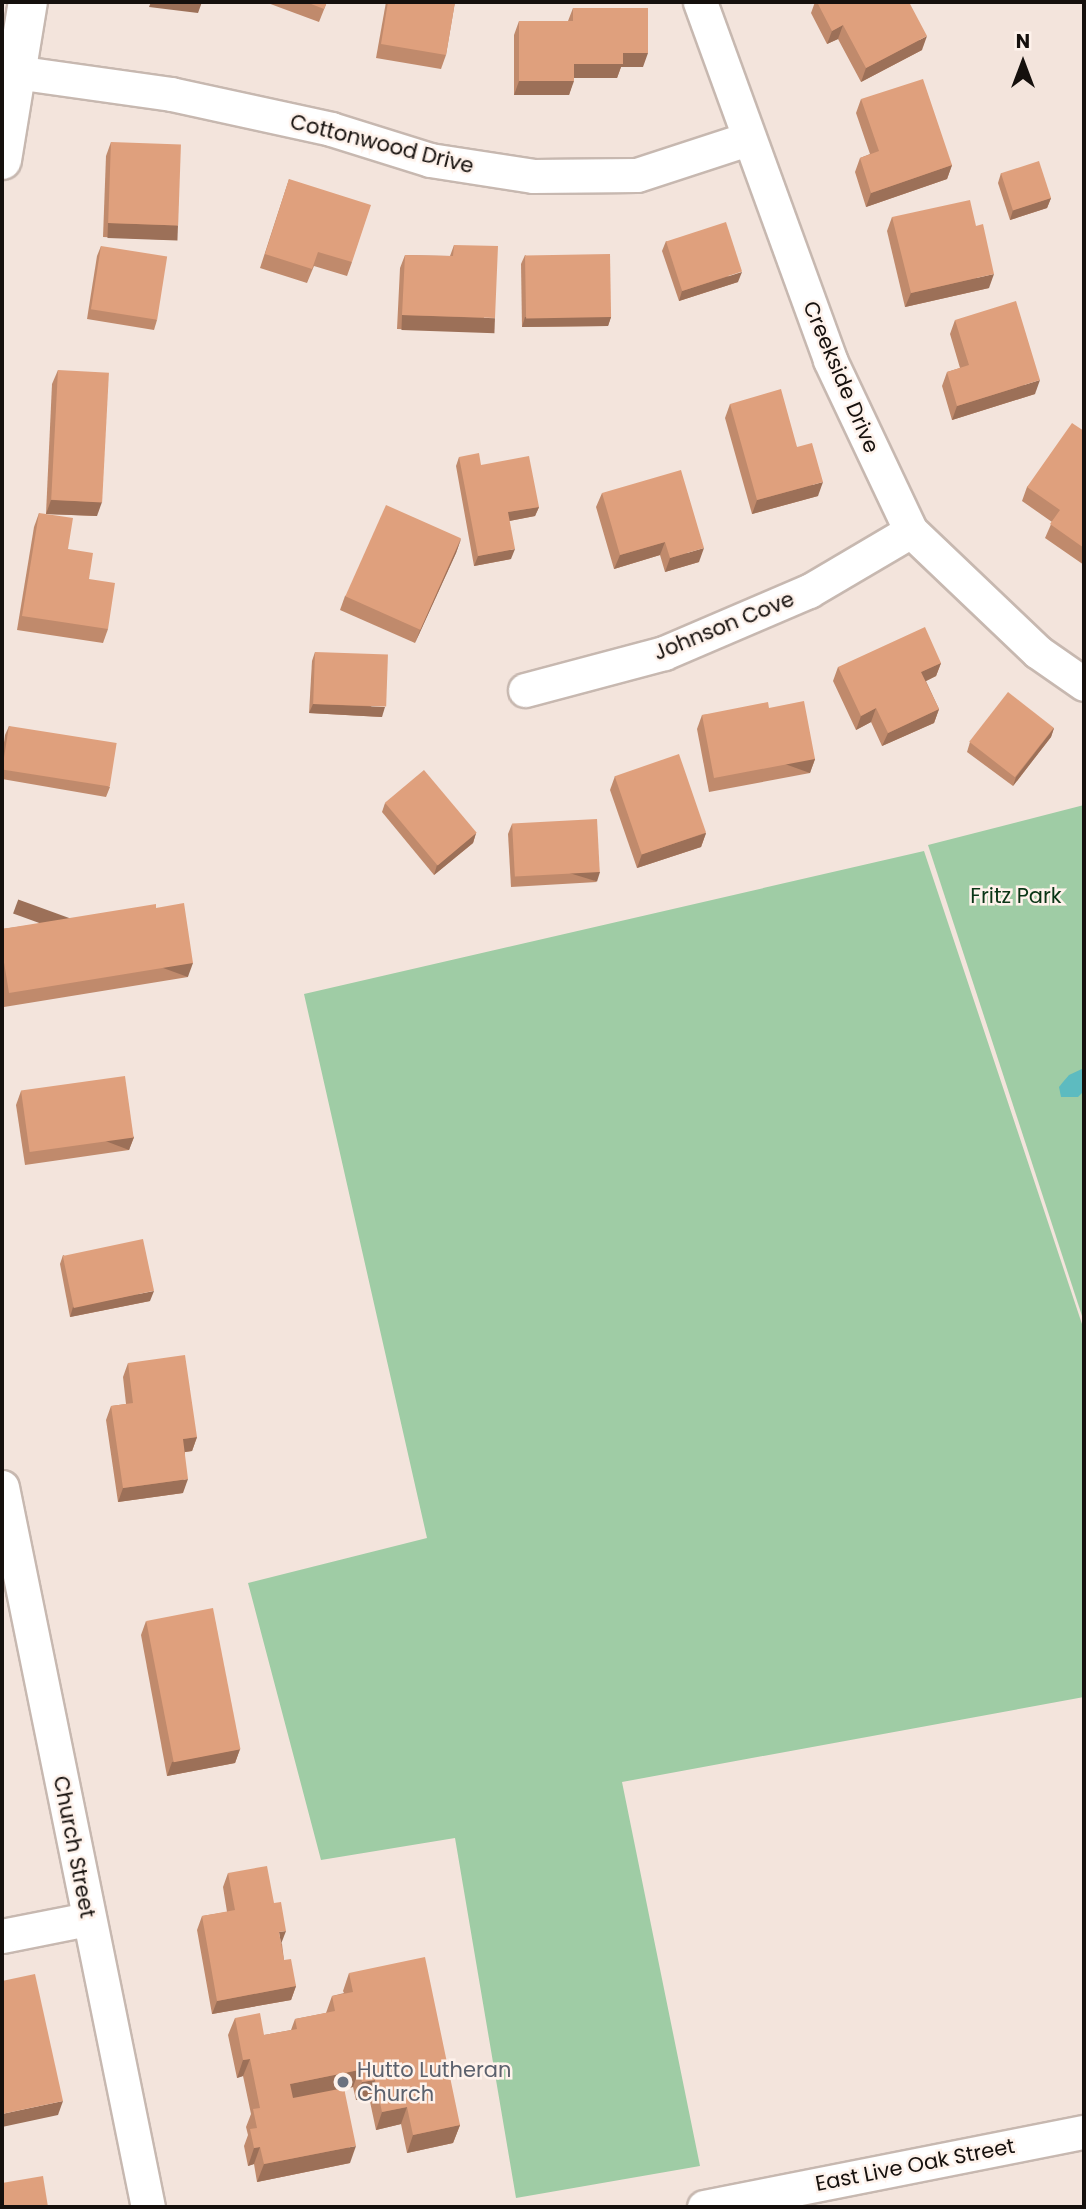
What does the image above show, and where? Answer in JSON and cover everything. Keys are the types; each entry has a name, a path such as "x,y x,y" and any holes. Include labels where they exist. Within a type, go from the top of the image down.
{"main road":[{"path":"2,160 28,2"}],"street":[{"name":"Creekside Drive","path":"700,2 747,139 830,360 911,531 1038,652 1084,684"},
{"name":"Cottonwood Drive","path":"15,72 171,94 331,129 430,160 533,176 636,175 747,139"},
{"name":"Johnson Cove","path":"525,690 664,653 809,591 911,531"},
{"name":"Church Street","path":"2,1487 148,2207"},
{"path":"2,1936 88,1919"},
{"name":"East Live Oak Street","path":"704,2207 782,2200 1084,2132"}],"green space":[{"name":"Fritz Park","path":"1084,805 1084,1322 928,845"},
{"path":"924,851 1084,1330 1084,1697 622,1782 700,2166 516,2198 455,1838 321,1860 248,1583 427,1538 304,994"}],"water":[{"path":"1084,1068 1083,1092 1078,1097 1061,1097 1059,1087 1069,1075"}],"building":[{"path":"306,2 327,2 324,9"},
{"path":"388,2 455,2 446,55 381,44"},
{"path":"817,2 909,2 927,36 866,68 843,25 832,31"},
{"path":"573,8 648,8 648,53 623,53 623,64 574,64 574,81 519,81 519,21 573,21"},
{"path":"923,79 952,165 871,193 860,158 879,151 861,99"},
{"path":"111,142 181,144 178,225 108,223"},
{"path":"1039,161 1051,198 1013,210 1001,173"},
{"path":"289,179 371,205 352,262 318,252 312,269 265,254"},
{"path":"970,200 976,226 983,224 994,274 911,293 892,217"},
{"path":"726,222 742,271 682,291 666,241"},
{"path":"454,245 498,246 495,318 402,315 405,255 453,256"},
{"path":"101,246 167,256 157,320 91,309"},
{"path":"610,254 611,317 526,318 525,255"},
{"path":"1016,301 1040,380 957,406 947,372 969,365 955,320"},
{"path":"58,370 109,373 102,502 51,500"},
{"path":"781,389 797,447 812,443 823,482 757,500 730,404"},
{"path":"1072,423 1084,431 1084,548 1050,524 1060,510 1027,487"},
{"path":"479,453 481,465 529,456 539,507 508,512 515,549 478,556 459,457"},
{"path":"681,470 704,548 670,558 665,542 620,555 602,493"},
{"path":"386,505 461,538 420,630 345,596"},
{"path":"39,513 73,518 68,549 93,553 89,579 115,583 108,629 22,616"},
{"path":"925,627 941,663 921,672 939,709 888,733 876,708 861,716 838,667"},
{"path":"315,652 388,655 386,707 313,704"},
{"path":"1008,692 1054,728 1015,777 969,742"},
{"path":"804,701 815,759 714,778 702,715 768,702 769,708"},
{"path":"9,726 117,743 110,787 2,769"},
{"path":"679,754 706,832 642,855 615,776"},
{"path":"424,770 477,833 438,866 385,803"},
{"path":"597,819 600,872 515,876 512,823"},
{"path":"184,903 193,963 9,993 2,950 2,929 156,904 156,908"},
{"path":"125,1076 134,1137 30,1152 21,1091"},
{"path":"143,1239 154,1291 74,1308 63,1256"},
{"path":"185,1355 197,1437 183,1439 188,1479 123,1488 111,1406 133,1403 128,1363"},
{"path":"213,1608 240,1749 174,1762 146,1621"},
{"path":"267,1866 274,1903 281,1902 286,1931 279,1932 284,1960 291,1959 296,1986 217,2001 202,1916 235,1910 228,1873"},
{"name":"Hutto Lutheran Church","path":"425,1957 460,2125 413,2135 407,2107 382,2112 375,2080 362,2082 359,2070 290,2084 293,2098 344,2088 356,2146 264,2164 260,2147 254,2148 250,2129 257,2128 253,2109 260,2108 250,2059 243,2060 235,2018 260,2013 264,2035 297,2029 295,2019 335,2011 332,1996 353,1992 349,1973"},
{"path":"35,1974 63,2101 2,2114 2,1981"},
{"path":"43,2176 48,2207 2,2207 2,2183"}],"place":[{"name":"Hutto Lutheran Church","path":"343,2082"}]}
